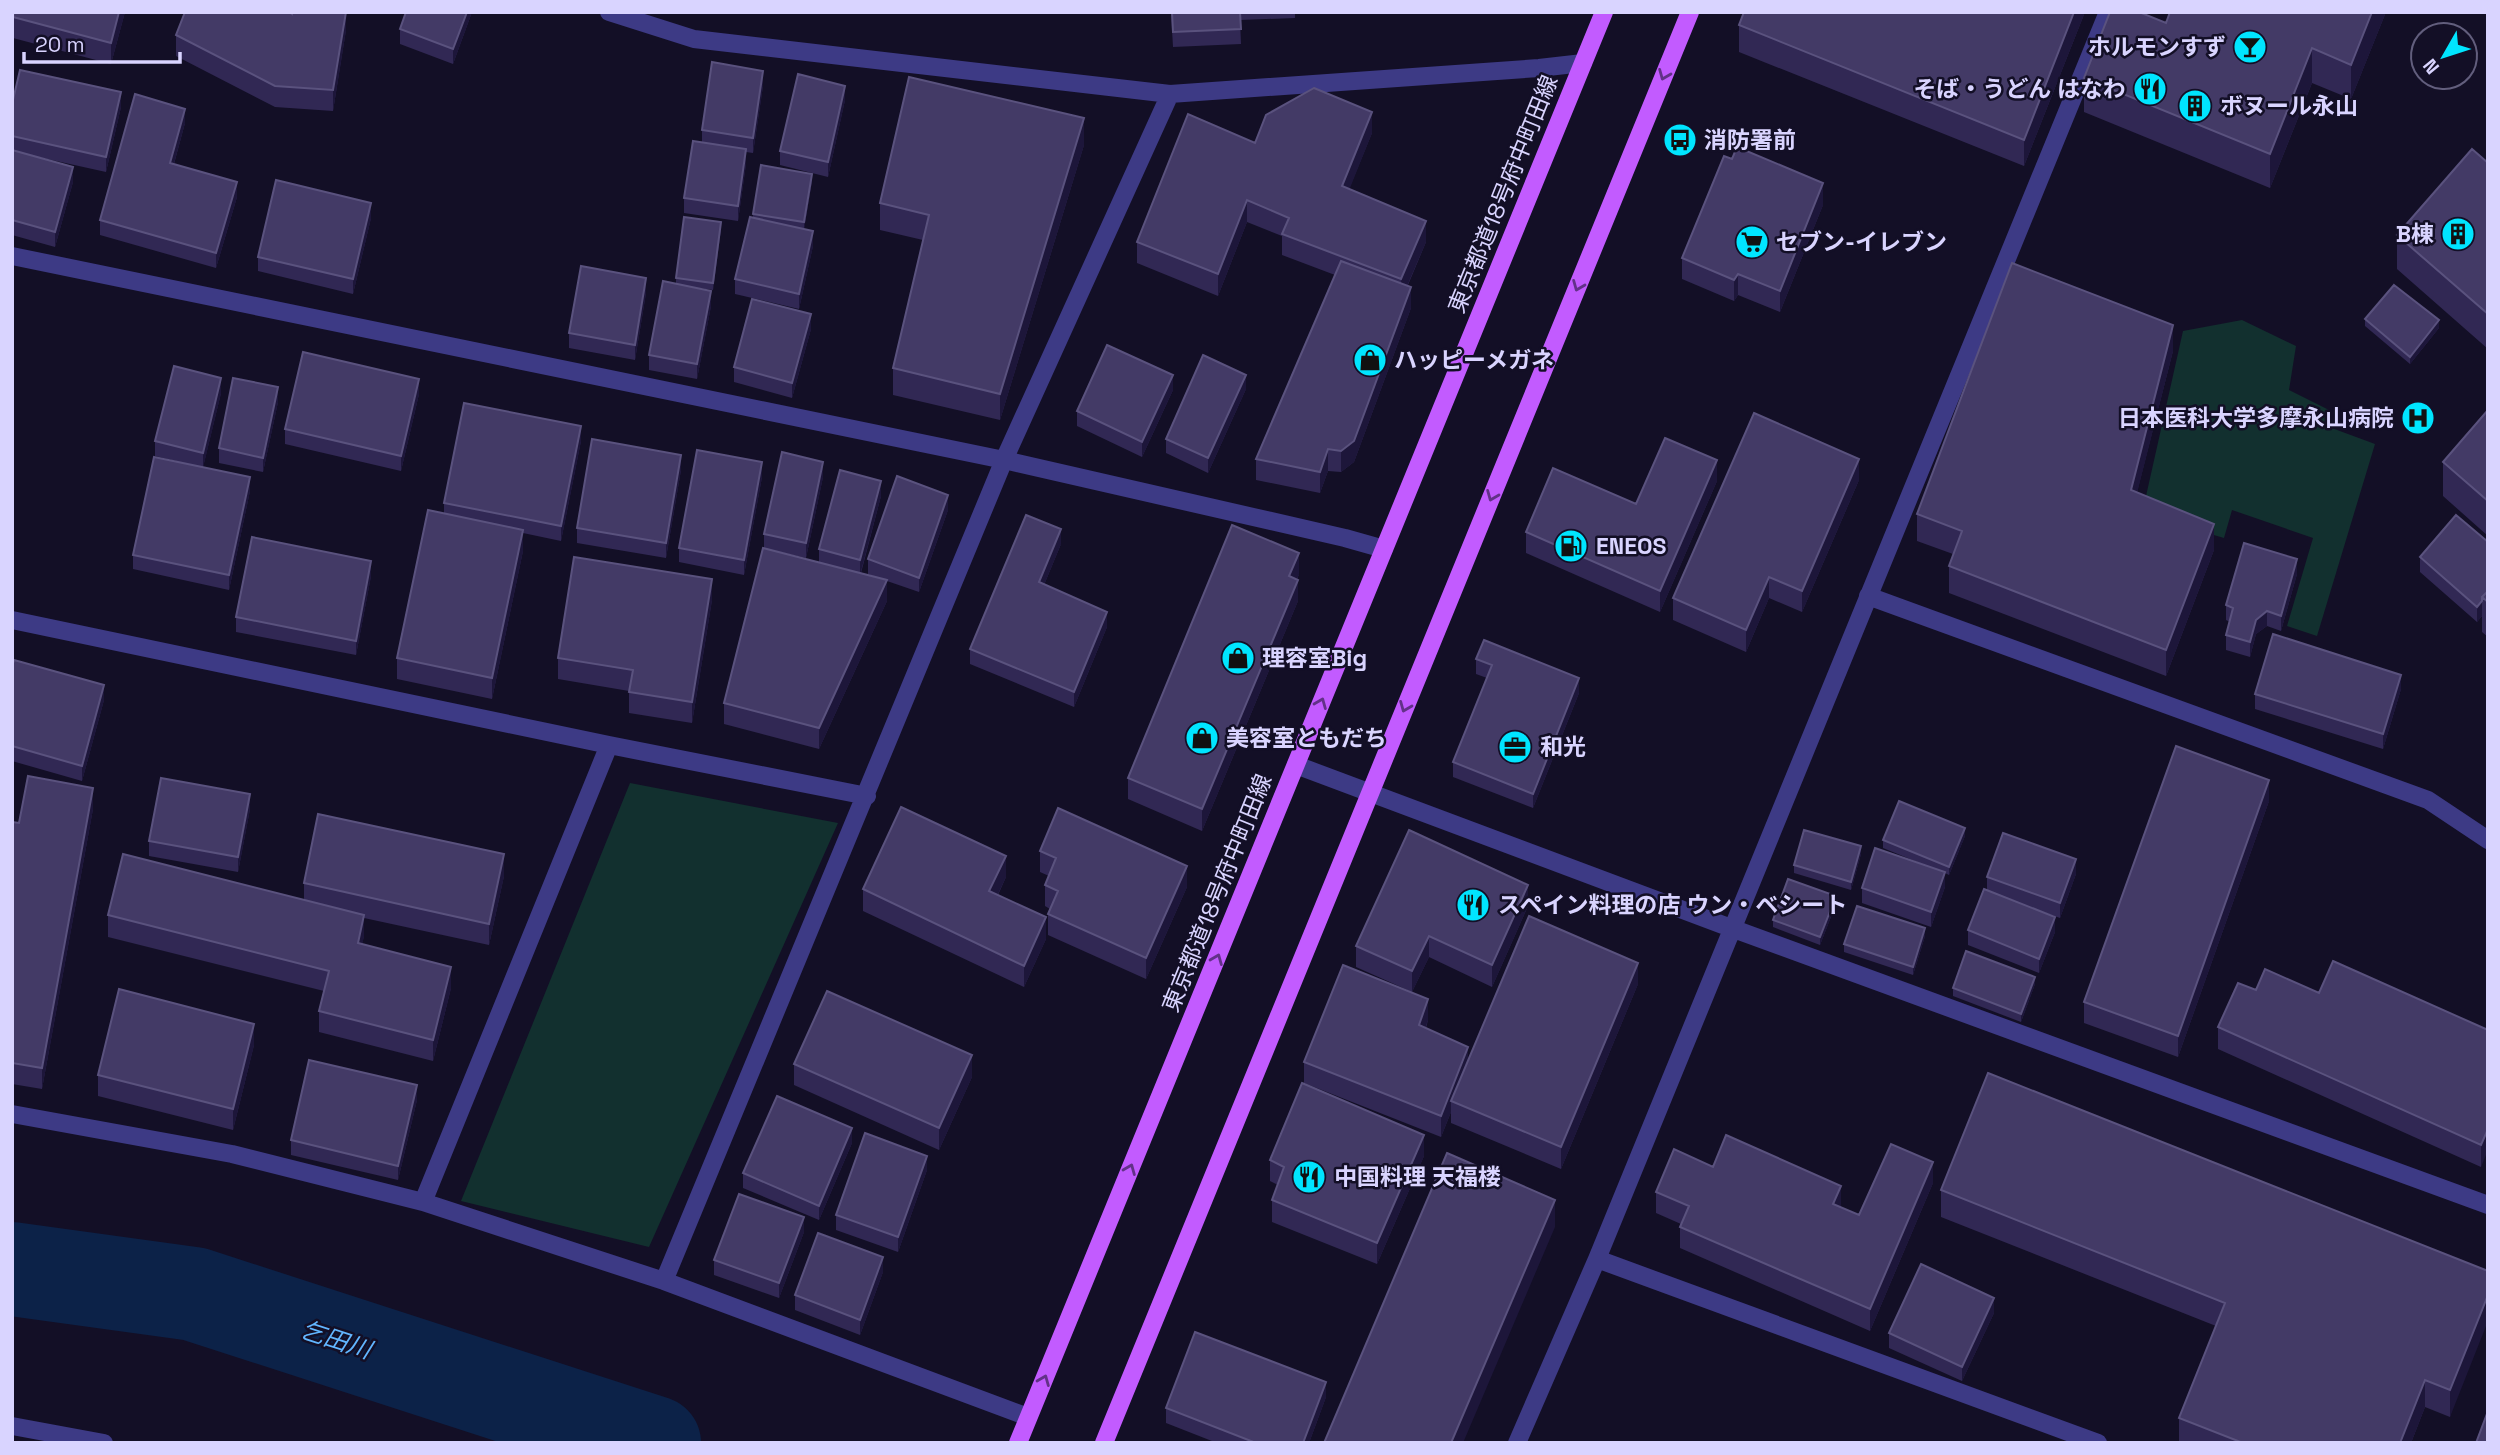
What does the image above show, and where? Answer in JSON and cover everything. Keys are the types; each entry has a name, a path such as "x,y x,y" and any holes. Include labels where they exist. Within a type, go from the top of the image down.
{"main road":[{"name":"東京都道18号府中町田線","path":"1018,1443 1604,12"},
{"path":"1105,1443 1690,12"}],"street":[{"path":"609,12 694,39 1170,94 1583,63"},
{"path":"1517,1443 1597,1259 2108,12"},
{"path":"664,1281 1004,460 1170,94"},
{"path":"12,256 1004,460 1384,549"},
{"path":"1868,596 2428,800 2488,840"},
{"path":"12,620 867,796"},
{"path":"423,1202 609,745"},
{"path":"1296,765 1731,928 2488,1205"},
{"path":"12,1114 232,1154 423,1202 664,1281 1028,1417"},
{"path":"1597,1259 2098,1443"},
{"path":"12,1426 104,1443"}],"green space":[{"path":"2242,320 2296,346 2289,390 2329,410 2329,427 2375,444 2317,636 2287,626 2313,538 2232,510 2224,538 2142,514 2183,331"},
{"path":"630,783 838,823 649,1247 461,1201"}],"building":[{"path":"14,12 119,12 111,43 13,17"},
{"path":"185,12 346,12 333,90 275,86 176,35"},
{"path":"406,12 467,12 453,49 400,29"},
{"path":"1172,12 1240,12 1241,29 1173,32"},
{"path":"1744,12 2074,12 2024,140 1739,25"},
{"name":"ボヌール永山","path":"2110,12 2139,12 2166,23 2170,12 2372,12 2351,65 2312,48 2270,154 2084,78"},
{"path":"712,62 763,71 753,138 702,130"},
{"path":"20,70 121,92 106,157 12,136 12,104"},
{"path":"798,74 845,86 828,162 780,151"},
{"path":"909,77 1084,118 1000,394 893,368 929,215 880,203"},
{"path":"1314,88 1372,112 1342,186 1426,221 1401,279 1282,234 1289,218 1247,200 1218,274 1137,242 1188,114 1255,143 1266,115"},
{"path":"135,94 185,109 170,163 237,182 216,253 100,220"},
{"path":"693,141 746,149 738,206 684,198"},
{"name":"セブン-イレブン","path":"1737,147 1823,183 1780,291 1738,274 1734,280 1682,258 1724,156 1732,159"},
{"name":"B棟","path":"2472,149 2488,163 2488,314 2397,235"},
{"path":"12,150 73,167 55,232 12,220"},
{"path":"761,165 812,174 804,222 753,214"},
{"path":"276,180 371,203 353,279 258,257"},
{"path":"684,217 721,222 713,283 676,278"},
{"path":"750,217 813,231 799,294 735,279"},
{"path":"1341,261 1411,287 1354,441 1341,451 1328,449 1320,472 1256,459"},
{"path":"2012,263 2173,325 2131,490 2214,524 2166,650 1949,566 1962,531 1917,514"},
{"path":"581,266 646,278 635,345 569,333"},
{"path":"663,281 711,291 697,364 649,355"},
{"path":"2394,285 2439,320 2410,357 2365,319"},
{"path":"752,299 811,314 792,383 734,367"},
{"path":"1107,345 1173,375 1142,442 1077,411"},
{"path":"303,352 419,379 401,456 285,429"},
{"path":"1203,355 1246,375 1208,458 1166,439"},
{"path":"174,366 221,378 203,453 155,441"},
{"path":"233,378 278,387 263,458 219,448"},
{"path":"464,403 581,426 561,526 444,503"},
{"path":"2488,410 2488,501 2443,462"},
{"path":"1754,413 1859,459 1802,591 1769,577 1746,630 1673,598"},
{"path":"1665,438 1717,460 1660,591 1526,532 1553,468 1636,504"},
{"path":"592,439 681,455 666,543 577,528"},
{"path":"697,450 762,462 744,560 679,548"},
{"path":"782,452 823,462 806,543 764,534"},
{"path":"154,457 250,477 229,575 133,555"},
{"path":"840,470 881,481 860,560 819,549"},
{"path":"897,476 948,495 919,578 868,559"},
{"path":"428,510 523,530 492,678 397,658"},
{"path":"1026,515 1061,529 1039,582 1107,612 1074,692 970,649"},
{"path":"2456,515 2488,542 2488,591 2477,607 2420,557"},
{"path":"1232,525 1299,553 1289,576 1298,580 1202,809 1128,778"},
{"path":"252,537 371,561 356,641 236,617"},
{"path":"2244,543 2297,559 2281,616 2267,611 2256,620 2250,642 2226,635 2233,608 2226,605"},
{"path":"763,548 887,580 819,728 724,703"},
{"path":"574,557 712,579 692,702 629,692 633,670 558,658"},
{"path":"2488,591 2488,602 2482,597"},
{"path":"2273,634 2401,675 2383,734 2255,694"},
{"path":"1484,640 1579,678 1533,794 1453,762 1492,665 1476,659"},
{"path":"14,660 104,685 82,766 12,746"},
{"path":"2176,746 2269,780 2178,1036 2084,1002"},
{"path":"28,776 93,788 42,1068 12,1063 12,822 19,823"},
{"path":"161,778 250,794 238,857 149,841"},
{"path":"1899,801 1965,828 1949,867 1883,840"},
{"path":"901,807 1006,856 989,891 1046,917 1024,966 863,889"},
{"path":"1058,808 1187,866 1146,958 1048,914 1058,891 1045,885 1056,858 1040,851"},
{"path":"318,814 504,854 489,924 304,883"},
{"path":"1409,830 1528,885 1492,965 1429,936 1412,971 1356,946"},
{"path":"1804,830 1861,846 1851,882 1794,865"},
{"path":"2003,833 2076,859 2060,903 1987,877"},
{"path":"1875,848 1945,872 1931,912 1862,888"},
{"path":"123,854 364,915 358,943 451,967 433,1040 319,1011 329,971 108,915"},
{"path":"1788,879 1836,896 1820,937 1773,920"},
{"path":"1984,889 2055,917 2039,959 1968,930"},
{"path":"1857,906 1925,928 1913,967 1844,944"},
{"path":"1529,916 1638,963 1561,1147 1451,1101"},
{"path":"1966,951 2035,977 2021,1014 1953,988"},
{"path":"2333,961 2488,1030 2488,1129 2481,1145 2218,1027 2238,983 2256,990 2265,969 2319,993"},
{"path":"1343,965 1428,999 1419,1025 1468,1047 1441,1116 1304,1062"},
{"path":"119,989 254,1024 233,1109 98,1075"},
{"path":"827,991 972,1055 939,1128 794,1064"},
{"path":"309,1060 417,1085 398,1166 291,1140"},
{"path":"1988,1073 2488,1271 2488,1295 2450,1390 2425,1380 2400,1443 2243,1443 2179,1418 2225,1303 1941,1190"},
{"path":"1302,1083 1424,1135 1377,1243 1272,1200 1284,1167 1270,1160"},
{"path":"777,1096 852,1128 819,1206 743,1173"},
{"path":"865,1133 927,1156 898,1237 836,1215"},
{"path":"1726,1135 1841,1186 1833,1204 1859,1215 1891,1144 1933,1162 1870,1309 1680,1227 1689,1206 1656,1192 1674,1149 1713,1167"},
{"path":"1447,1153 1555,1200 1451,1443 1324,1443"},
{"path":"739,1194 804,1217 779,1283 714,1260"},
{"path":"818,1233 883,1257 860,1320 795,1295"},
{"path":"1921,1264 1994,1298 1962,1367 1889,1333"},
{"path":"1195,1332 1326,1382 1303,1443 1256,1443 1166,1408"},
{"path":"2488,1411 2488,1443 2476,1443"}],"waterway":[{"name":"乞田川","path":"12,1269 194,1294 654,1443"}],"place":[{"name":"ホルモンすず","path":"2250,47"},
{"name":"そば・うどん はなわ","path":"2150,89"},
{"name":"ボヌール永山","path":"2195,106"},
{"name":"消防署前","path":"1680,140"},
{"name":"B棟","path":"2458,234"},
{"name":"セブン-イレブン","path":"1752,242"},
{"name":"ハッピーメガネ","path":"1370,360"},
{"name":"日本医科大学多摩永山病院","path":"2418,418"},
{"name":"ENEOS","path":"1571,546"},
{"name":"理容室Big","path":"1238,658"},
{"name":"美容室ともだち","path":"1202,738"},
{"name":"和光","path":"1515,747"},
{"name":"スペイン料理の店 ウン・ベシート","path":"1473,905"},
{"name":"中国料理 天福楼","path":"1309,1177"}]}
